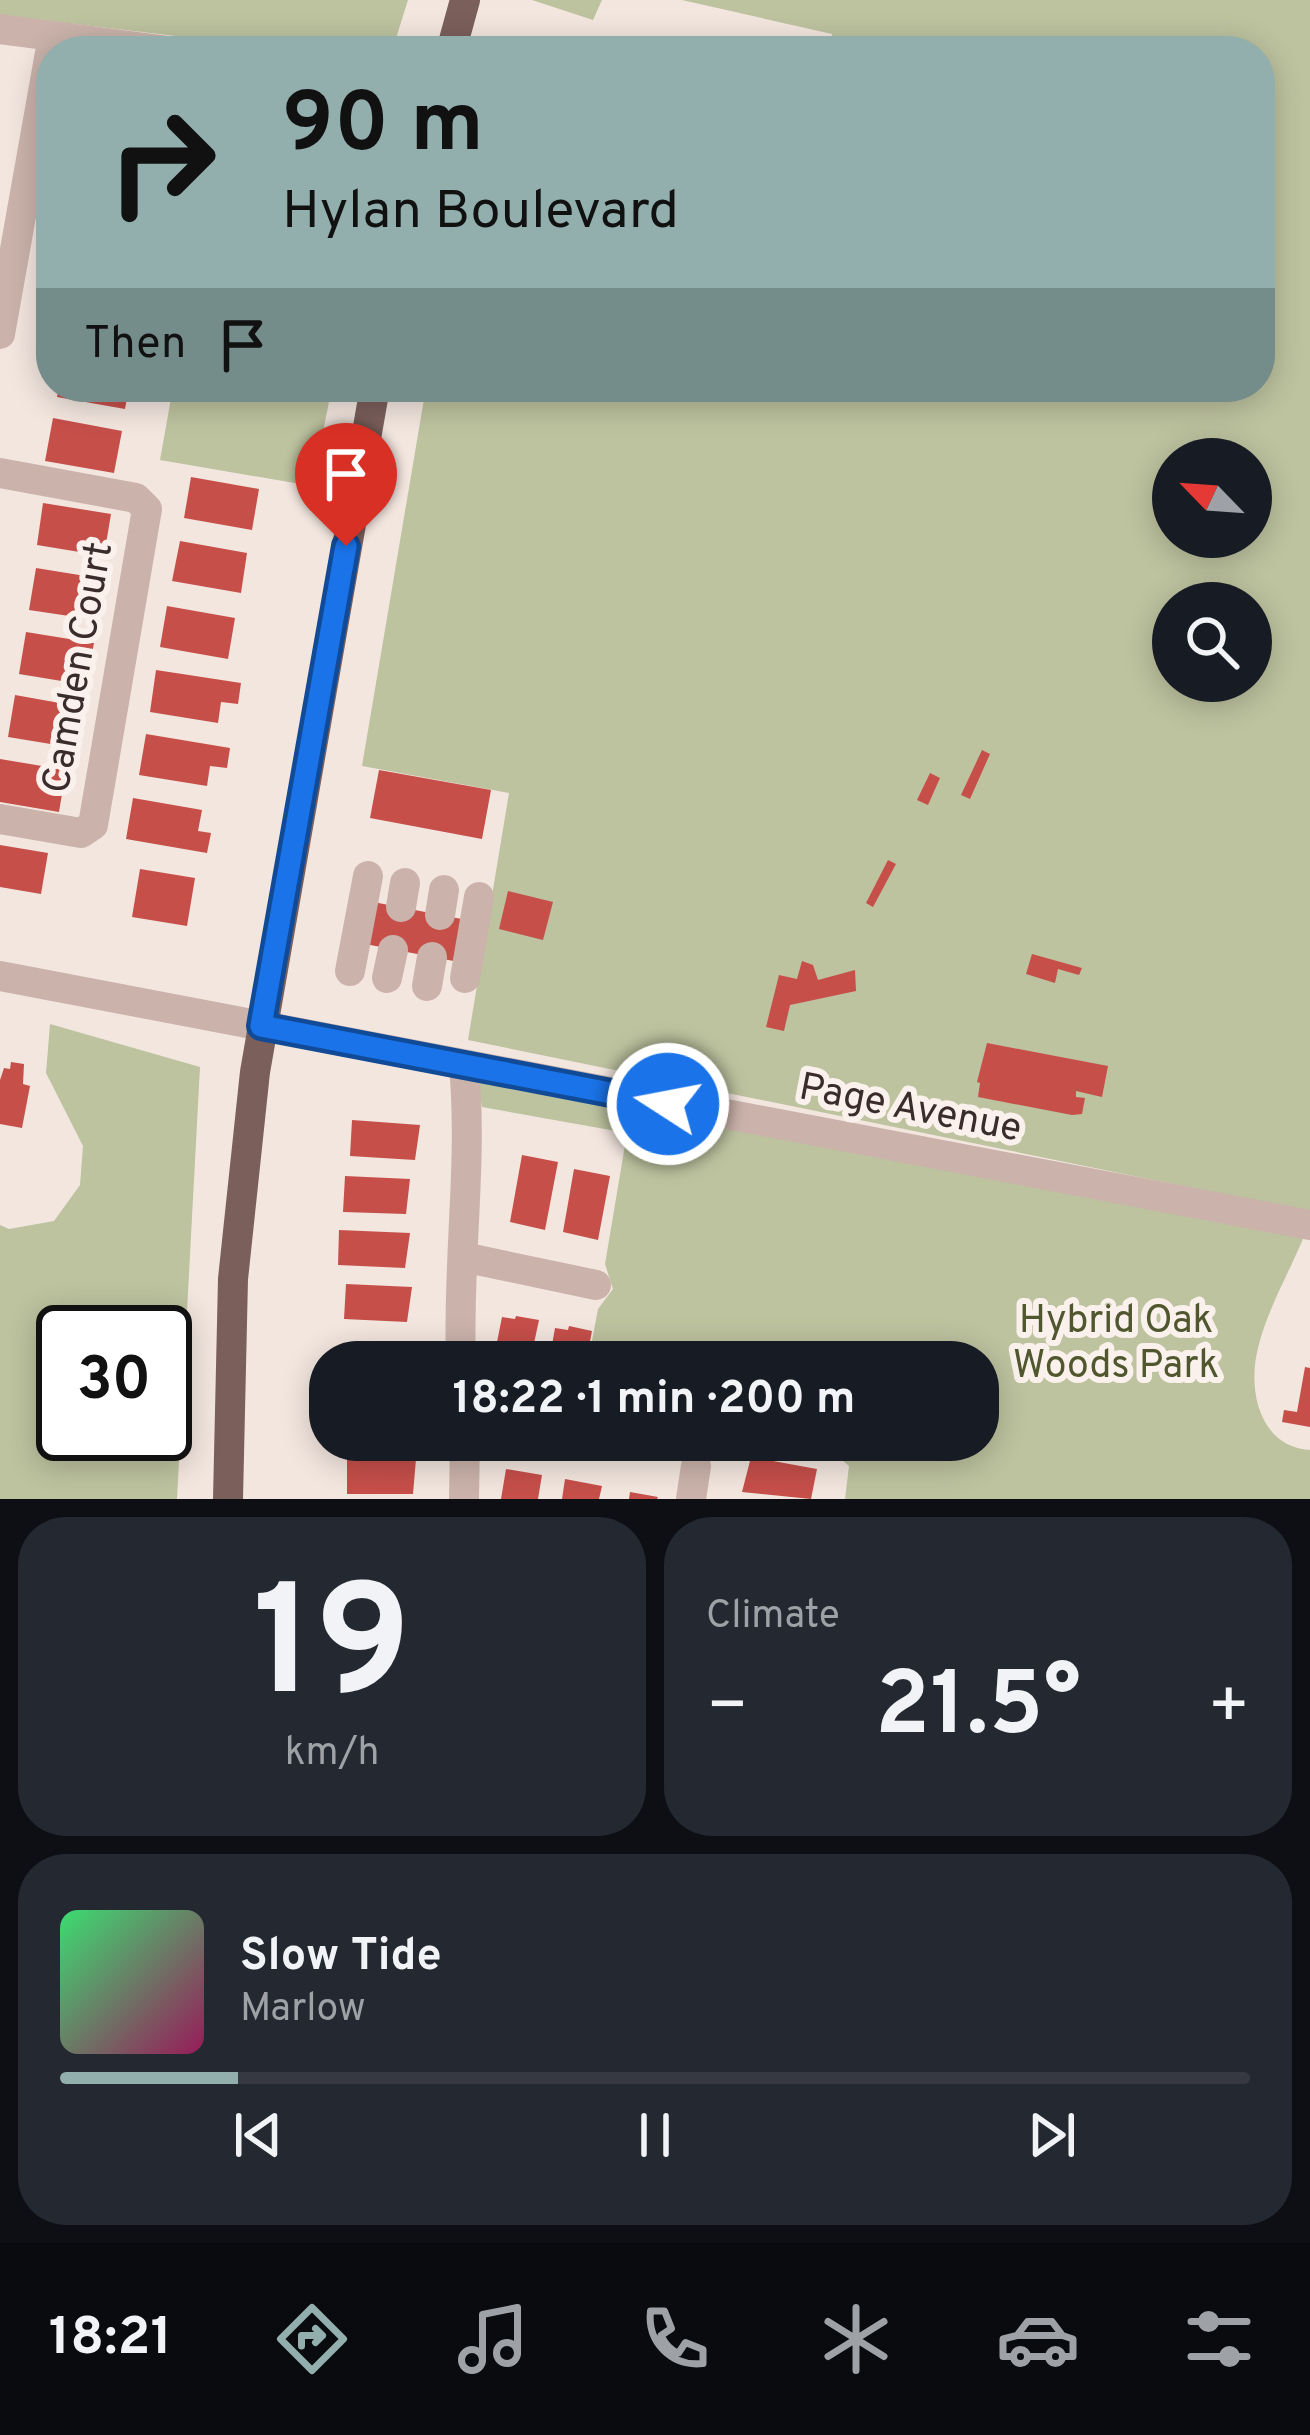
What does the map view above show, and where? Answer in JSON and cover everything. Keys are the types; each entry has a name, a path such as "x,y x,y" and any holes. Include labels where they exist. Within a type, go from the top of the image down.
{"main road":[{"path":"455,36 465,0"},
{"path":"228,1499 232,1279 261,1026 372,402"}],"street":[{"path":"0,29 52,36"},
{"path":"0,334 36,128"},
{"name":"Camden Court","path":"0,472 136,498 147,509 93,825 81,833 0,819"},
{"path":"350,971 368,876"},
{"path":"466,978 479,897"},
{"name":"Page Avenue","path":"0,976 1310,1225"},
{"path":"461,1341 470,1138 464,1066"},
{"path":"463,1257 596,1285"},
{"path":"464,1499 465,1461"},
{"path":"692,1499 697,1466"}],"green space":[{"path":"0,0 408,0 397,36 176,36 0,15"},
{"path":"532,0 602,0 593,20"},
{"path":"682,0 1310,0 1310,1212 468,1040 509,793 362,766 423,402 1275,402 1275,36 832,36"},
{"path":"170,402 329,402 312,486 160,460"},
{"path":"50,1024 200,1067 187,1305 36,1305 36,1461 179,1461 177,1499 0,1499 0,1225 9,1229 54,1221 80,1185 83,1146 46,1073"},
{"name":"Hybrid Oak Woods Park","path":"477,1079 1305,1234 1262,1334 1254,1382 1269,1428 1293,1447 1310,1450 1310,1499 845,1499 849,1466 843,1461 999,1461 999,1341 592,1341 598,1309 613,1289 605,1264 627,1133 482,1107"}],"building":[{"path":"85,402 126,402 125,409"},
{"path":"53,418 122,431 114,473 45,461"},
{"path":"191,477 259,489 252,530 184,518"},
{"path":"43,503 111,514 104,556 37,545"},
{"path":"180,541 247,553 241,593 172,581"},
{"path":"36,568 104,579 96,620 29,610"},
{"path":"167,606 235,618 228,659 160,647"},
{"path":"26,632 94,643 86,685 19,674"},
{"path":"156,670 241,683 238,704 221,702 218,723 150,712"},
{"path":"15,695 82,707 75,748 8,737"},
{"path":"146,734 230,748 227,768 210,766 207,786 139,775"},
{"path":"982,750 990,754 970,799 961,795"},
{"path":"0,759 66,770 59,812 0,802"},
{"path":"379,770 491,790 482,839 370,818"},
{"path":"930,773 940,778 928,805 917,800"},
{"path":"133,798 202,810 198,831 211,833 207,853 126,839"},
{"path":"0,845 48,853 41,894 0,887"},
{"path":"888,860 896,864 873,907 866,903"},
{"path":"140,869 195,878 187,926 132,917"},
{"path":"508,891 553,902 543,940 499,929"},
{"path":"368,901 472,921 464,963 360,943"},
{"path":"1032,954 1082,968 1079,975 1058,969 1055,983 1026,974"},
{"path":"802,961 813,965 818,980 855,970 856,991 790,1005 784,1031 766,1027 779,975 797,979"},
{"path":"987,1043 1108,1066 1102,1097 1076,1091 1076,1097 1085,1098 1082,1114 1072,1115 978,1097"},
{"path":"11,1062 24,1064 23,1084 30,1086 22,1128 0,1124 0,1080"},
{"path":"352,1120 420,1125 415,1160 350,1156"},
{"path":"522,1155 558,1162 545,1230 510,1222"},
{"path":"574,1169 610,1176 598,1240 563,1232"},
{"path":"345,1176 410,1179 406,1214 343,1212"},
{"path":"339,1230 410,1233 405,1268 338,1265"},
{"path":"346,1284 412,1287 407,1322 344,1319"},
{"path":"502,1317 539,1320 534,1341 497,1341"},
{"path":"569,1326 592,1331 590,1341 553,1341 555,1328 568,1330"},
{"path":"1305,1367 1310,1368 1310,1427 1282,1422 1284,1410 1297,1412"},
{"path":"347,1461 416,1461 413,1494 347,1494"},
{"path":"750,1461 817,1469 811,1499 742,1492"},
{"path":"506,1469 542,1475 538,1499 501,1499"},
{"path":"565,1479 602,1486 599,1499 562,1499"},
{"path":"630,1492 658,1497 629,1499"}],"route":[{"path":"346,546 261,1026 668,1104"}]}
